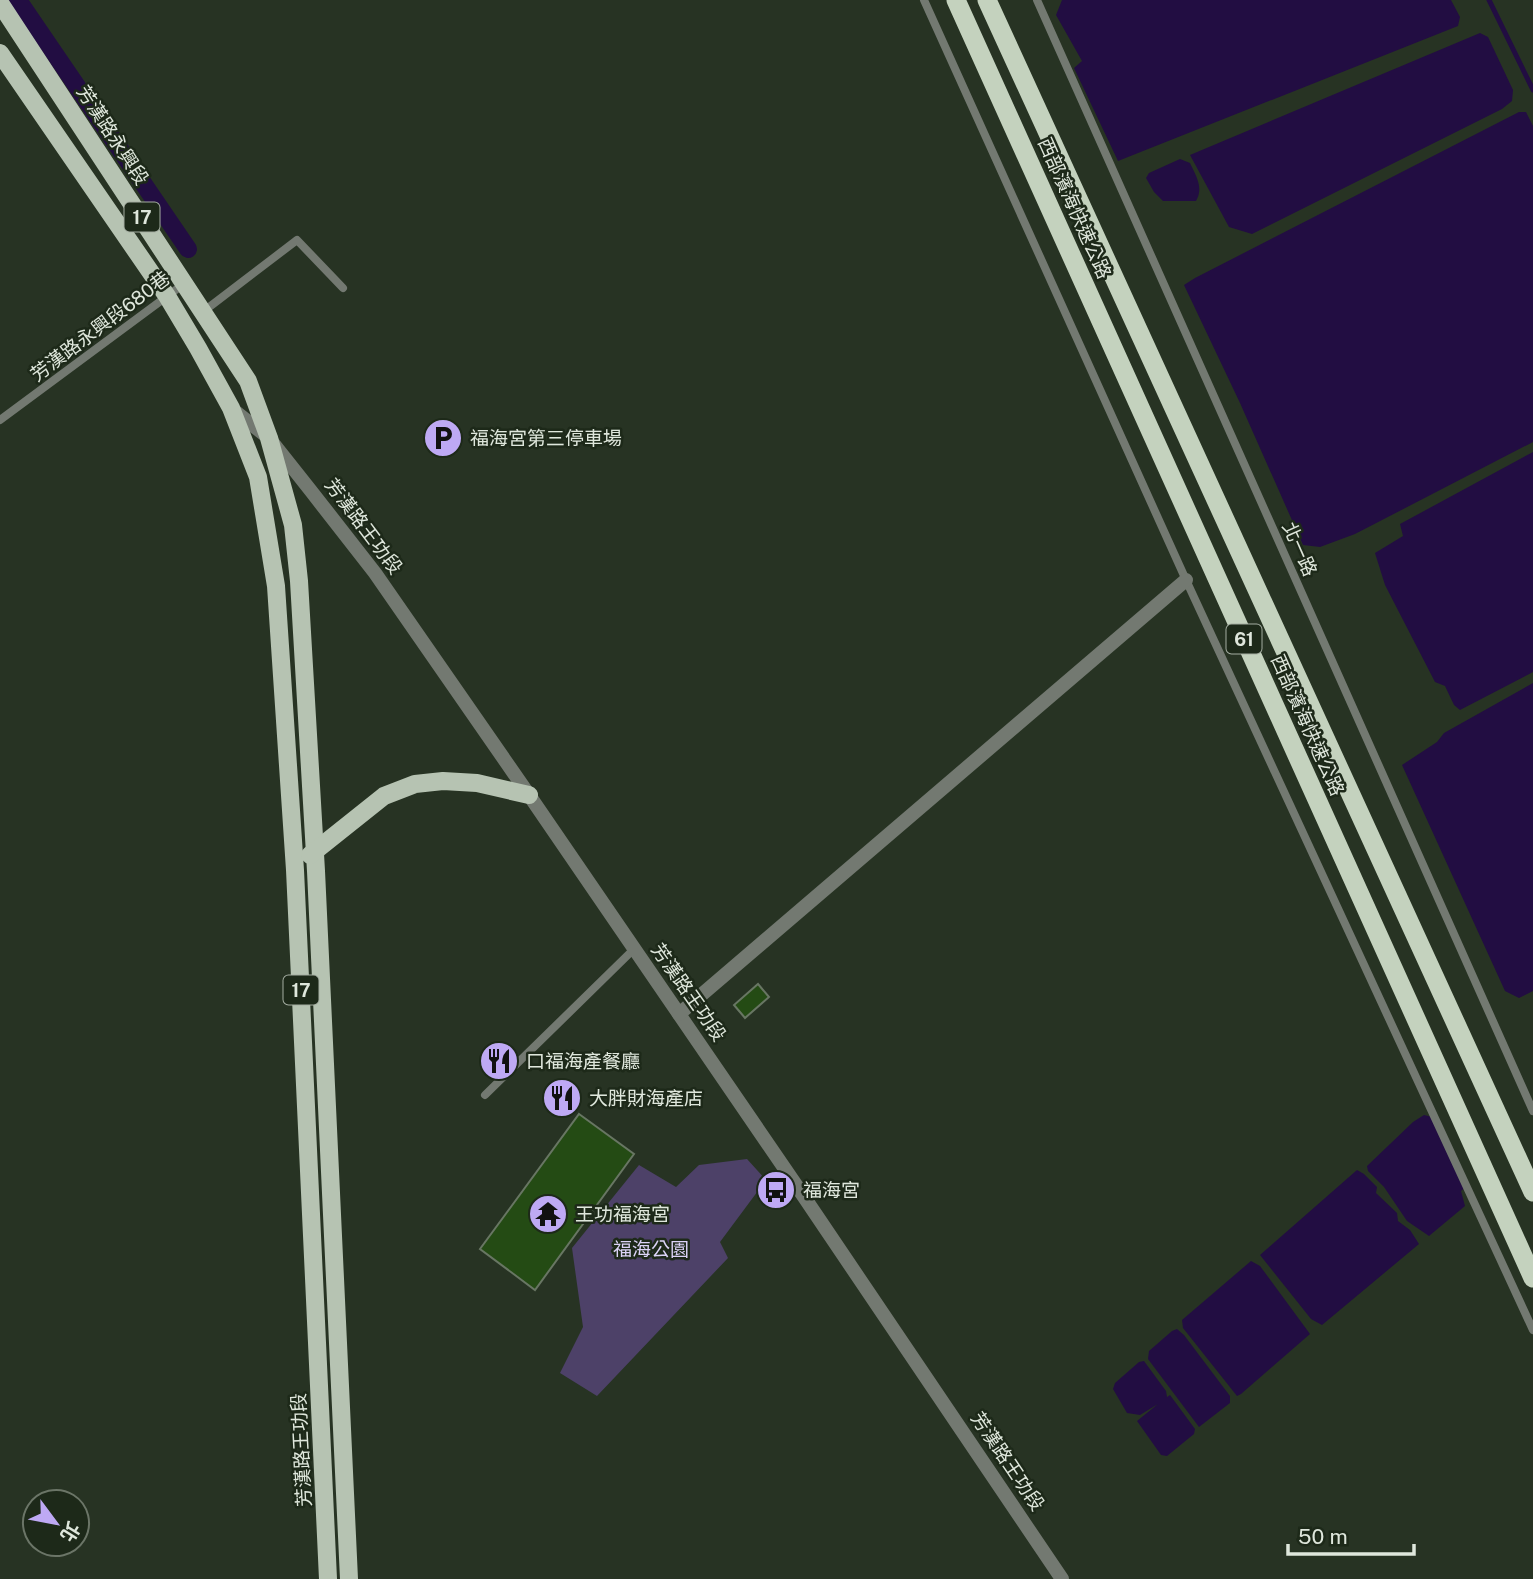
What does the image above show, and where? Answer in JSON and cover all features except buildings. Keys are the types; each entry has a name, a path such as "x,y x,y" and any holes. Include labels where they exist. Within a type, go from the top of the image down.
{"highway":[{"name":"西部濱海快速公路","path":"956,0 1533,1278"},
{"name":"西部濱海快速公路","path":"987,0 1533,1192"}],"main road":[{"name":"芳漢路永興段","path":"0,3 248,381 269,438"},
{"name":"17","path":"2,60 167,296 231,408"},
{"name":"芳漢路王功段","path":"231,408 258,477 276,586 295,870 328,1579"},
{"name":"17","path":"269,438 293,525 299,581 315,850 349,1579"},
{"path":"295,870 315,850 384,796 415,785 443,781 477,783 529,795"}],"street":[{"name":"芳漢路王功段","path":"231,408 269,438 375,573 679,1014 1062,1579"},
{"path":"679,1014 1186,580"}],"lane":[{"path":"924,0 1186,580 1533,1330"},
{"name":"北一路","path":"1037,0 1533,1111"},
{"path":"204,311 296,240 342,288"},
{"name":"芳漢路永興段680巷","path":"0,420 185,283"},
{"path":"485,1095 634,949"}],"green space":[{"name":"福海公園","path":"747,1159 766,1180 720,1242 728,1258 597,1396 560,1373 583,1327 572,1248 639,1165 676,1187 699,1165"}],"shaded area":[{"path":"1062,0 1451,0 1460,17 1458,26 1118,161 1074,68 1082,61 1056,15"},
{"path":"1480,33 1488,37 1513,90 1512,101 1502,109 1252,234 1229,227 1190,155"},
{"path":"1519,112 1526,112 1533,126 1533,442 1355,534 1320,547 1303,545 1184,285"},
{"path":"1180,159 1190,163 1198,182 1196,201 1163,201 1146,178 1149,173"},
{"path":"1533,452 1533,672 1460,710 1454,705 1445,686 1435,682 1385,585 1375,553 1403,536 1400,524"},
{"path":"1533,683 1533,991 1519,998 1505,991 1402,765 1437,742 1444,733"},
{"path":"1424,1115 1432,1117 1466,1187 1461,1191 1465,1206 1429,1236 1407,1221 1384,1187 1368,1171 1367,1166 1413,1122"},
{"path":"1357,1170 1377,1187 1376,1193 1397,1213 1398,1221 1410,1230 1419,1244 1322,1325 1311,1319 1260,1255"},
{"path":"1251,1261 1260,1266 1310,1334 1237,1396 1183,1328 1182,1320"},
{"path":"1177,1329 1230,1396 1230,1403 1199,1427 1148,1359 1149,1351"},
{"path":"1144,1361 1166,1391 1167,1397 1170,1395 1195,1429 1194,1434 1167,1456 1161,1455 1137,1421 1158,1404 1140,1415 1127,1413 1113,1389 1115,1383 1139,1362"}],"waterway":[{"path":"18,0 188,249"},
{"path":"1489,0 1533,90"}],"place":[{"name":"福海宮第三停車場","path":"443,438"},
{"name":"口福海產餐廳","path":"499,1061"},
{"name":"大胖財海產店","path":"562,1098"},
{"name":"福海宮","path":"776,1190"},
{"name":"王功福海宮","path":"548,1214"}]}
